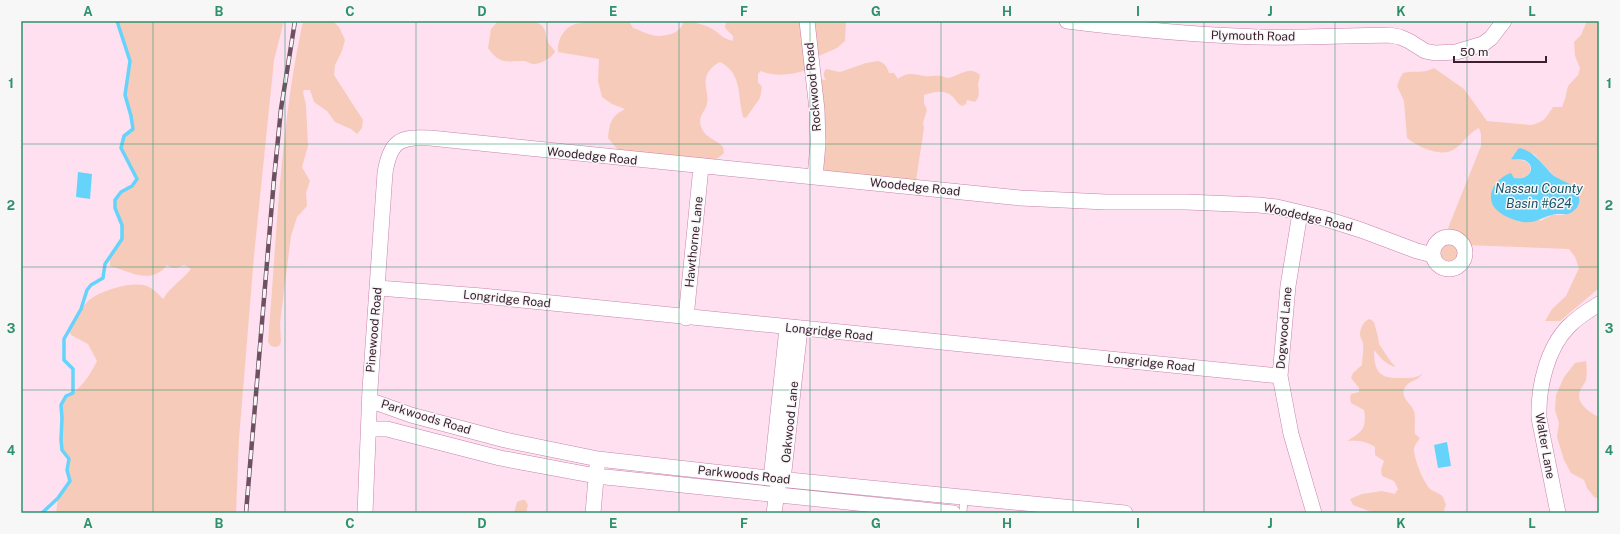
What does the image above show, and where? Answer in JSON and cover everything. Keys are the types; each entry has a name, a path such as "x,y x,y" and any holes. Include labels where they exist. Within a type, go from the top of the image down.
{"street":[{"name":"Rockwood Road","path":"807,21 817,110 818,144 815,177"},
{"name":"Plymouth Road","path":"1067,21 1187,34 1277,37 1390,35 1400,37 1425,51 1435,53 1456,52 1483,44 1491,38 1504,21"},
{"name":"Woodedge Road","path":"393,148 403,141 425,138 1020,198 1106,202 1186,202 1258,205 1300,212 1361,230 1411,249 1433,255"},
{"name":"Pinewood Road","path":"365,513 369,400 385,173 390,152 393,148"},
{"name":"Hawthorne Lane","path":"686,318 701,167"},
{"name":"Dogwood Lane","path":"1300,212 1288,286 1280,376 1291,434 1314,513"},
{"name":"Longridge Road","path":"378,288 482,296 686,318 1280,376"},
{"name":"Walter Lane","path":"1558,513 1539,418 1539,404 1542,384 1551,355 1562,336 1575,321 1599,304"},
{"name":"Oakwood Lane","path":"778,479 772,470 794,328"},
{"name":"Parkwoods Road","path":"369,400 411,415 505,440 598,459 778,479 1125,513"},
{"name":"Parkwoods Road","path":"369,429 387,429 500,458 596,476 953,513"},
{"path":"593,513 598,459"},
{"path":"774,513 778,479"}],"lane":[{"path":"963,513 964,497"}],"shaded area":[{"path":"117,21 284,21 274,60 254,256 239,439 236,513 56,513 58,498 70,481 67,470 69,459 62,450 61,405 66,396 81,386 97,361 88,344 71,335 69,330 85,304 100,293 117,287 135,284 149,287 163,299 191,269 184,265 172,268 167,265 154,275 147,276 110,266 111,256 119,242 122,232 122,226 115,210 114,203 118,195 133,185 137,179 121,148 124,136 133,128 125,95 130,61"},
{"path":"303,21 333,21 339,27 345,40 342,51 335,65 334,75 363,120 362,128 357,134 351,129 335,122 327,111 314,102 310,90 304,90 303,92 306,105 308,146 302,167 310,181 306,193 307,206 297,217 291,236 280,323 281,342 279,346 275,347 271,346 268,342 280,181 289,100"},
{"path":"498,21 533,21 538,23 545,30 549,44 555,52 546,60 536,64 525,61 500,60 488,48 491,29"},
{"path":"584,21 629,21 633,28 658,36 678,31 683,21 707,26 733,41 733,36 725,28 726,21 846,21 845,41 837,48 812,59 806,70 784,75 761,71 758,74 758,82 762,87 760,98 746,118 743,117 738,86 732,73 720,62 711,68 706,78 707,100 700,125 706,135 718,142 723,147 724,153 718,158 705,162 643,161 617,149 608,138 609,128 616,115 625,109 612,104 602,97 598,81 599,59 558,52 559,42 567,28 583,23"},
{"path":"1587,21 1599,21 1599,288 1560,321 1545,321 1552,309 1566,296 1579,268 1575,257 1569,249 1464,245 1463,256 1455,268 1445,268 1436,262 1433,254 1435,246 1445,237 1481,146 1481,134 1479,128 1472,132 1456,148 1450,151 1437,152 1417,145 1407,138 1404,101 1397,86 1403,73 1426,71 1434,68 1464,89 1487,121 1531,125 1544,119 1553,107 1562,107 1568,86 1578,75 1580,68 1575,56 1574,42 1581,35","holes":["1516,151 1534,154 1559,180 1571,185 1573,211 1564,215 1552,215 1540,221 1514,178 1526,176 1529,173 1530,166 1527,162 1523,160 1516,160 1512,156"]},
{"path":"878,61 885,66 889,73 894,73 898,79 910,74 941,76 948,78 968,71 976,72 980,75 978,84 978,98 975,102 967,100 966,104 962,106 950,94 935,92 924,95 924,103 927,110 923,123 924,128 915,187 815,177 815,79 826,80 824,77 824,72 826,69 840,72 866,63"},
{"path":"1370,319 1374,322 1379,344 1396,367 1386,363 1374,350 1375,364 1380,373 1389,377 1409,378 1423,373 1419,378 1410,382 1406,386 1403,393 1414,411 1415,434 1420,438 1414,448 1417,463 1422,476 1430,489 1443,497 1446,505 1443,513 1374,513 1353,505 1350,499 1362,494 1382,491 1395,494 1398,489 1394,481 1382,476 1381,470 1384,461 1375,455 1375,447 1362,441 1347,441 1360,432 1365,422 1364,410 1351,403 1350,398 1351,394 1359,392 1359,388 1351,378 1353,373 1362,365 1363,343 1360,332 1364,323"},
{"path":"1586,361 1586,380 1579,395 1581,403 1584,407 1599,417 1599,499 1594,497 1587,488 1584,480 1571,473 1564,460 1557,437 1559,423 1555,410 1556,395 1564,377 1575,363"},
{"path":"525,500 528,505 526,513 514,513 517,502"}],"water":[{"name":"Nassau County Basin #624","path":"1520,148 1530,152 1553,175 1575,189 1578,193 1579,201 1573,212 1568,214 1554,214 1535,221 1523,222 1510,218 1494,207 1491,193 1499,180 1511,173 1514,178 1520,178 1525,177 1530,172 1531,169 1528,162 1524,160 1511,159"},
{"path":"78,172 92,174 90,199 76,197"},
{"path":"1447,442 1451,466 1438,468 1434,445"}],"waterway":[{"path":"42,513 58,498 70,481 67,470 69,459 62,450 61,405 66,396 73,393 73,369 64,360 64,339 81,309 87,290 91,285 103,278 105,264 122,239 122,225 115,208 115,200 121,192 132,186 137,179 121,148 124,136 133,129 125,95 130,61 117,21"}],"railway":[{"path":"246,513 274,179 281,109 295,21"}]}
